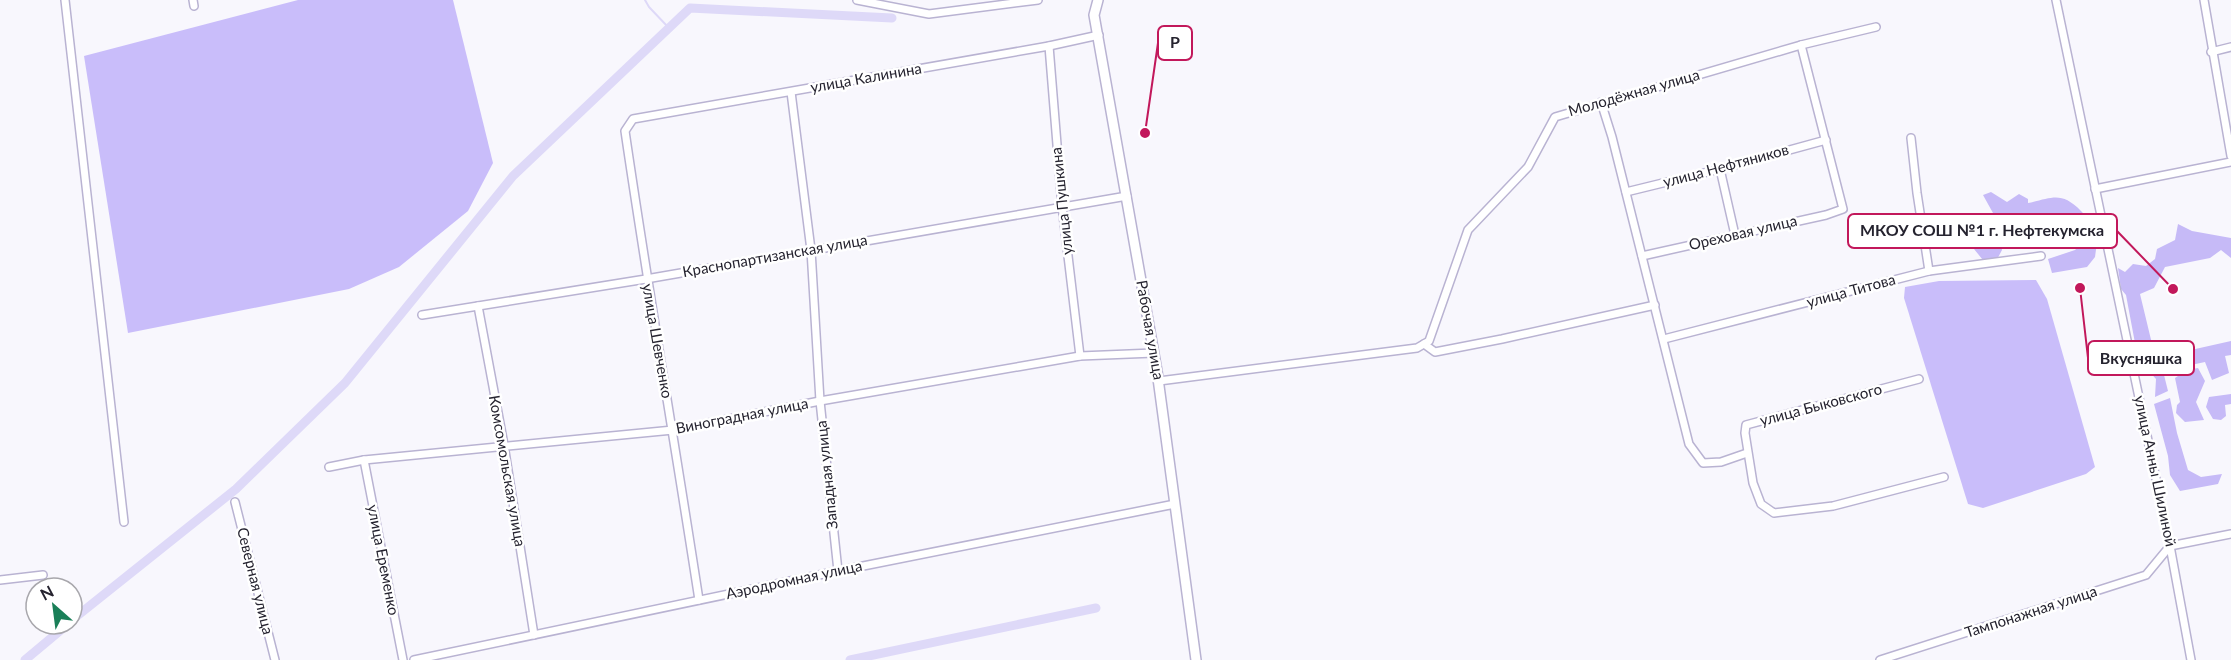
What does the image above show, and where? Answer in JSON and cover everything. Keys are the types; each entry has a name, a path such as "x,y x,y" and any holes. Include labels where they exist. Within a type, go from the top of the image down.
{"street":[{"path":"65,0 124,522"},
{"path":"862,0 929,14 1012,1 1038,0"},
{"name":"улица Анны Шилиной","path":"2056,0 2170,546 2191,660"},
{"path":"2204,0 2211,52 2231,156"},
{"name":"Рабочая улица","path":"1094,1 1094,15 1159,381 1196,660"},
{"name":"Молодёжная улица","path":"1421,346 1429,341 1468,230 1528,167 1555,117 1801,45 1876,27"},
{"name":"улица Калинина","path":"633,119 1049,46 1099,34"},
{"path":"1801,45 1826,140"},
{"name":"улица Пушкина","path":"1049,46 1062,206 1080,356"},
{"path":"2211,52 2231,46"},
{"name":"Западная улица","path":"790,92 811,250 819,401 838,571"},
{"path":"1601,102 1664,339 1689,444 1703,463 1721,462 1747,453 1753,483 1761,504 1774,513 1833,506 1944,477"},
{"name":"улица Шевченко","path":"633,119 625,131 646,279 673,430 699,600"},
{"path":"1911,138 1929,271"},
{"name":"улица Нефтяников","path":"1626,192 1826,140"},
{"name":"Ореховая улица","path":"1642,256 1843,209 1826,140"},
{"path":"2095,189 2231,162"},
{"path":"1720,169 1736,235"},
{"name":"Краснопартизанская улица","path":"422,315 1127,196"},
{"name":"улица Титова","path":"1664,339 1929,271 2041,256"},
{"path":"1159,381 1421,346 1435,352 1655,305"},
{"name":"Комсомольская улица","path":"478,306 504,445 534,635"},
{"name":"Виноградная улица","path":"329,467 364,460 673,430 819,401 1080,356 1154,353"},
{"name":"улица Быковского","path":"1747,453 1746,425 1919,379"},
{"name":"улица Еременко","path":"364,460 403,660"},
{"name":"Северная улица","path":"235,502 275,660"},
{"name":"Аэродромная улица","path":"414,660 838,571 1175,504"},
{"path":"2170,546 2231,534"},
{"name":"Тампонажная улица","path":"1880,660 2146,575 2170,546"},
{"path":"0,580 44,575"}],"shaded area":[{"path":"298,0 453,0 493,163 468,211 399,267 349,289 128,333 84,56"},
{"path":"1991,192 2007,202 2019,194 2028,199 2028,203 2062,198 2083,213 2093,230 2076,239 2056,244 2035,245 2012,241 1987,220 1993,213 1983,195"},
{"path":"1979,214 1989,242 1995,237 2000,240 2002,250 1994,265 1987,265 1974,249 1970,217"},
{"path":"2178,224 2192,231 2231,238 2231,258 2221,250 2210,258 2165,267 2154,288 2140,294 2153,348 2173,354 2231,341 2231,355 2225,356 2229,373 2212,380 2205,362 2163,371 2168,391 2155,397 2156,379 2138,359 2126,295 2121,289 2118,268 2125,272 2133,264 2146,266 2155,259 2157,249 2175,240"},
{"path":"2091,235 2098,235 2095,257 2087,267 2052,273 2048,259 2075,250"},
{"path":"2036,280 2047,299 2095,467 2086,474 1983,508 1968,504 1904,298 1905,287 1939,281"},
{"path":"2198,368 2205,381 2196,402 2204,420 2185,422 2176,413 2180,402 2175,378 2187,370"},
{"path":"2231,394 2231,404 2225,405 2226,416 2221,420 2213,419 2206,407 2209,397"},
{"path":"2170,398 2188,470 2201,477 2222,474 2218,484 2180,491 2170,475 2168,456 2154,404"}],"waterway":[{"path":"645,0 668,27"},
{"path":"84,610 236,489 345,383 513,176 690,8 892,18"},
{"path":"850,660 1096,608"},
{"path":"25,660 54,636"}],"place":[{"name":"Р","path":"1145,133"},
{"name":"Вкусняшка","path":"2080,288"},
{"name":"МКОУ СОШ №1 г. Нефтекумска","path":"2173,289"}]}
